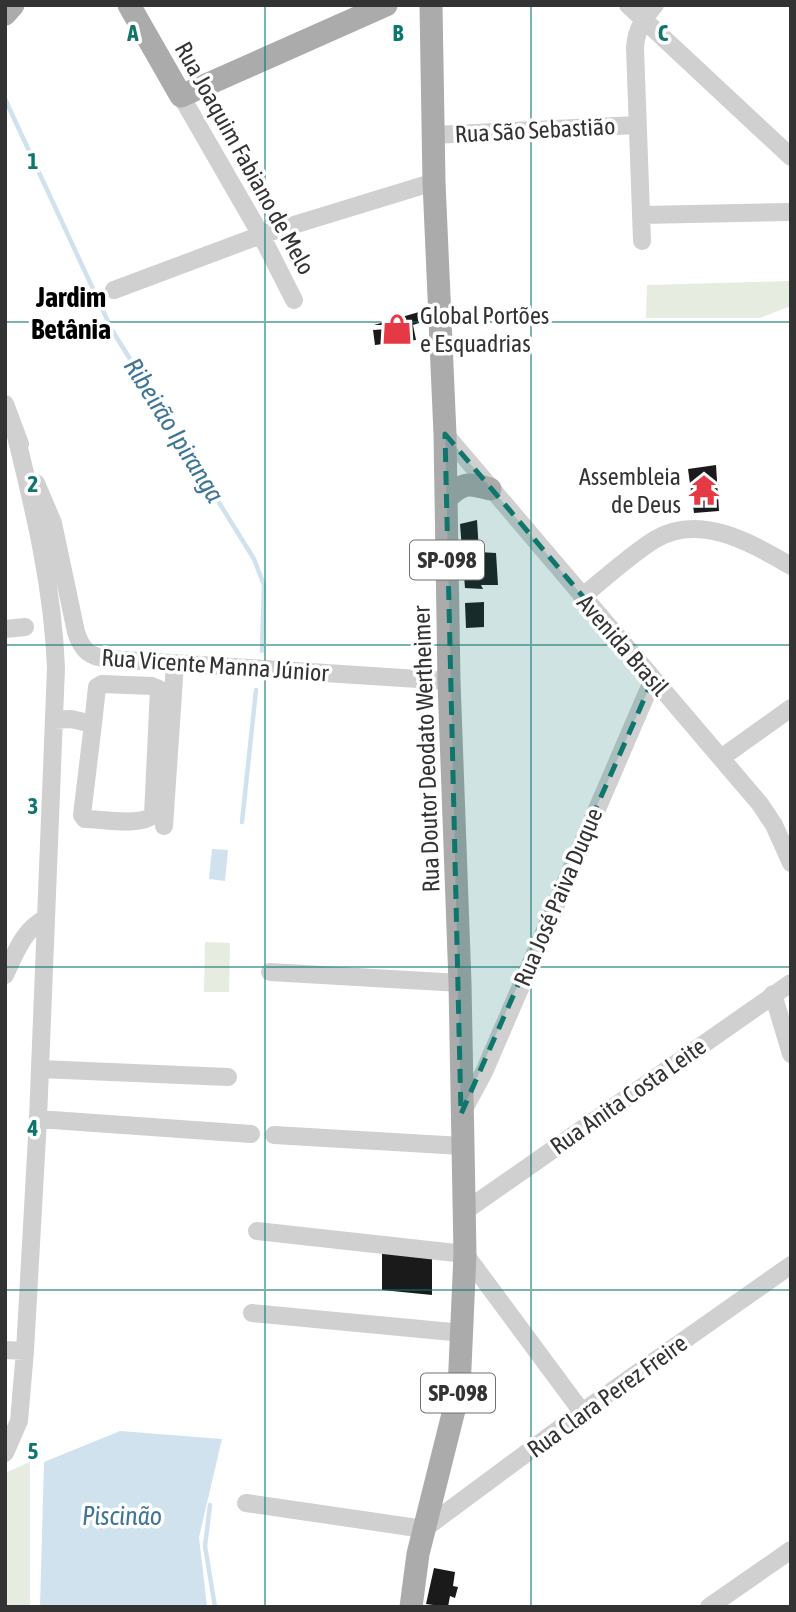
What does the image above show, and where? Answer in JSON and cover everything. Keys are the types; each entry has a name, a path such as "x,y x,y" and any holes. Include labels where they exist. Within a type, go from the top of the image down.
{"main road":[{"path":"5,14 13,5"},
{"name":"Rua Joaquim Fabiano de Melo","path":"129,5 181,96"},
{"path":"181,96 386,5"},
{"name":"Rua Doutor Deodato Wertheimer","path":"430,5 434,182 445,433 461,1114"},
{"path":"446,499 457,487 466,484 490,489"},
{"name":"SP-098","path":"411,1607 418,1555 459,1390 465,1254 461,1114"}],"street":[{"path":"628,5 791,157"},
{"path":"642,241 635,48 636,34 655,5"},
{"name":"Rua Joaquim Fabiano de Melo","path":"181,96 261,235 294,300"},
{"name":"Rua São Sebastião","path":"434,135 637,125"},
{"path":"114,290 261,235 434,182"},
{"path":"642,215 791,212"},
{"path":"5,404 41,540 54,625 54,720 38,1119 25,1351 19,1421 5,1453"},
{"name":"Rua Vicente Manna Júnior","path":"12,431 53,523 80,644 87,654 97,658 175,664 449,681"},
{"name":"Avenida Brasil","path":"445,433 760,804 774,825 791,863"},
{"path":"582,597 656,539 684,529 707,530 743,539 791,566"},
{"path":"5,629 25,627"},
{"path":"164,826 175,664"},
{"name":"Rua José Paiva Duque","path":"461,1114 484,1072 653,679"},
{"path":"102,684 152,686 159,689 153,816 148,820 138,822 85,819 82,815 93,724 97,687 102,684"},
{"path":"721,758 791,708"},
{"path":"54,720 71,719 93,724"},
{"path":"5,975 24,936 33,924 46,918"},
{"path":"270,972 460,983"},
{"name":"Rua Anita Costa Leite","path":"465,1211 791,983"},
{"path":"773,994 791,1054"},
{"path":"40,1069 228,1077"},
{"path":"38,1119 251,1134"},
{"path":"274,1135 462,1146"},
{"path":"257,1231 465,1254 582,1412"},
{"name":"Rua Clara Perez Freire","path":"424,1529 582,1412 791,1265"},
{"path":"251,1314 463,1333"},
{"path":"5,1350 25,1351"},
{"path":"246,1503 424,1529"},
{"path":"709,1607 791,1550"}],"highlighted area":[{"path":"445,434 653,679 461,1114"}],"shaded area":[{"path":"791,281 791,306 760,318 646,318 647,285"},
{"path":"205,942 230,943 229,992 204,992"},
{"path":"30,1462 30,1607 5,1607 5,1473"}],"water":[{"path":"212,849 228,850 225,881 209,879"},
{"name":"Piscinão","path":"120,1431 222,1439 199,1537 207,1607 40,1607 44,1462"}],"building":[{"name":"Global Portões e Esquadrias","path":"419,312 419,323 413,325 416,340 375,345 373,330 388,329 386,325 374,325"},
{"name":"Assembleia de Deus","path":"716,465 719,511 694,513 688,469"},
{"path":"477,520 479,552 496,553 498,585 481,585 483,589 465,588 460,524"},
{"path":"484,602 484,627 466,628 465,603"},
{"path":"382,1253 432,1258 432,1295 382,1290"},
{"path":"434,1568 455,1572 453,1586 458,1587 455,1598 450,1596 448,1607 426,1604"}],"waterway":[{"name":"Ribeirão Ipiranga","path":"5,99 112,330 254,559 264,585 262,651"},
{"path":"242,822 256,690"},
{"path":"210,1505 205,1546 215,1607"}],"place":[{"name":"Global Portões e Esquadrias","path":"397,329"},
{"name":"Assembleia de Deus","path":"704,490"}],"district":[{"name":"Jardim Betânia","path":"71,313"}]}
